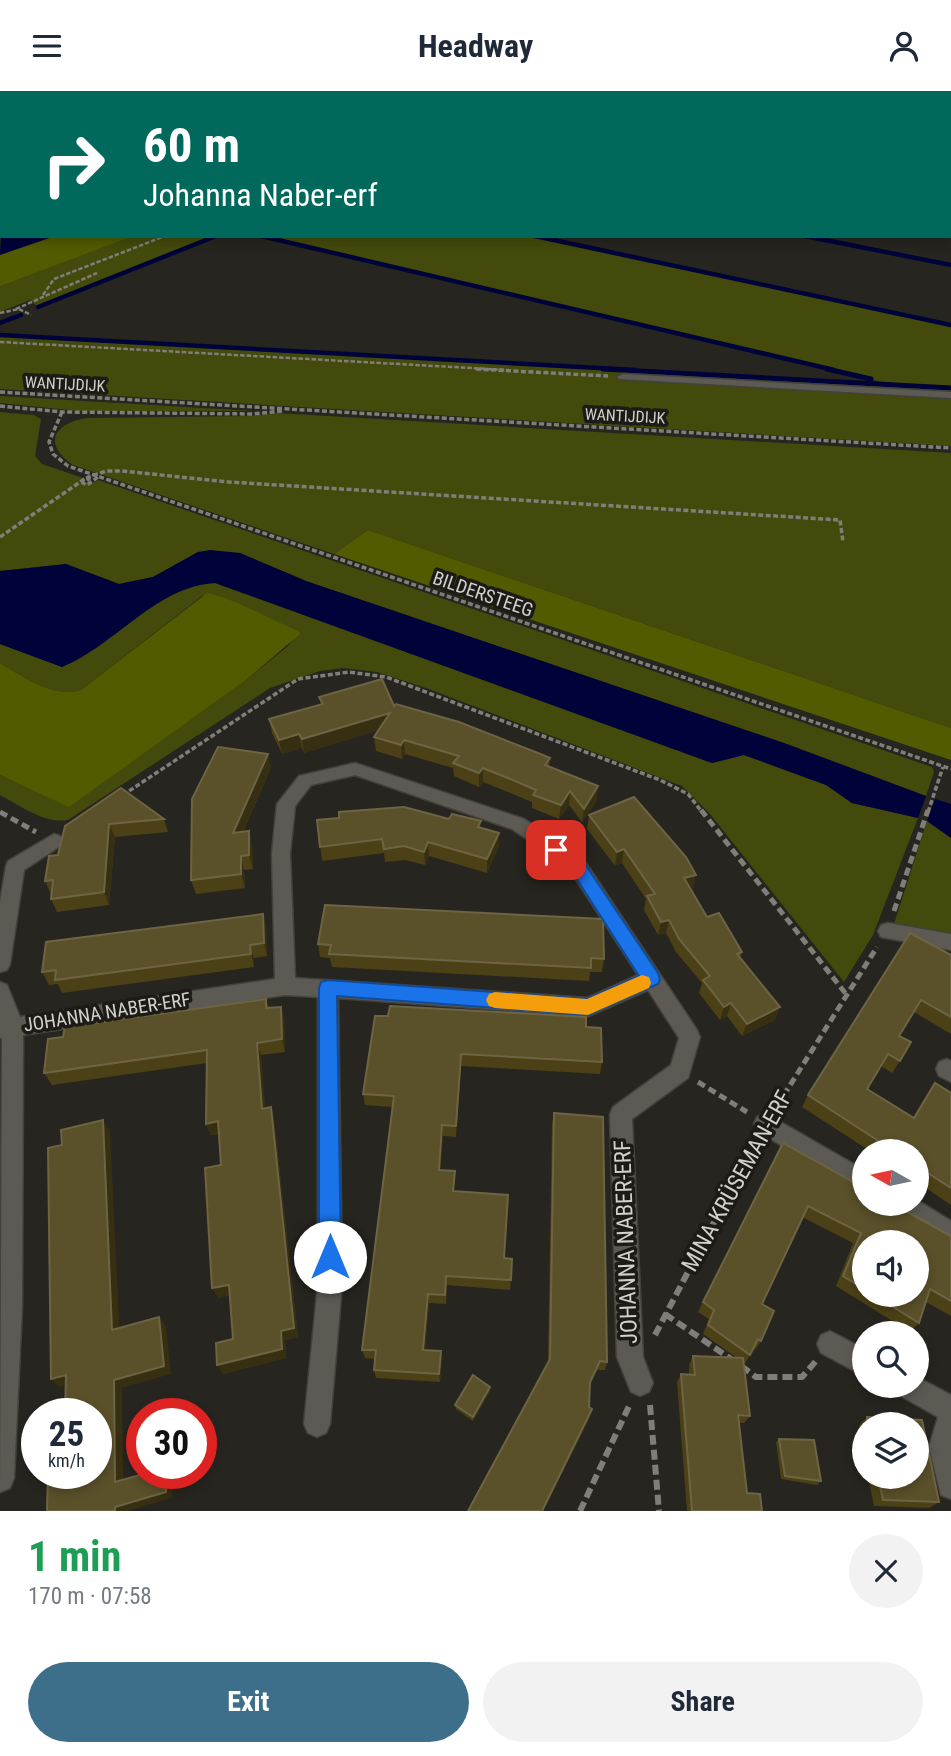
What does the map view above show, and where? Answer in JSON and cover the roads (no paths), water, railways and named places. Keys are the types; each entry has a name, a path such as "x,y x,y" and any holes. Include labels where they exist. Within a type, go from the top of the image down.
{"street":[{"path":"622,377 951,395"},
{"path":"285,986 281,853 286,804 305,781 355,769 518,824 575,862 651,979"},
{"path":"0,964 15,866 54,841"},
{"path":"888,931 951,942"},
{"name":"JOHANNA NABER-ERF","path":"7,1028 285,986 588,1007 651,979 690,1037 680,1071 621,1114 630,1357 640,1383"},
{"path":"317,1424 330,1284 328,988"},
{"name":"JOHANNA NABER-ERF","path":"0,991 7,1028 10,1305 0,1478"},
{"path":"765,1124 852,1175"},
{"path":"921,1216 951,1234"},
{"path":"830,1344 852,1356"},
{"path":"929,1397 951,1409"},
{"path":"951,1418 943,1447 951,1485"}],"waterway":[{"path":"38,307 211,238"},
{"path":"270,238 834,370"},
{"path":"544,238 951,325"},
{"path":"815,238 951,265"},
{"path":"0,323 21,315"},
{"path":"0,335 635,370"},
{"path":"603,369 951,388"},
{"path":"827,369 871,379"}]}
